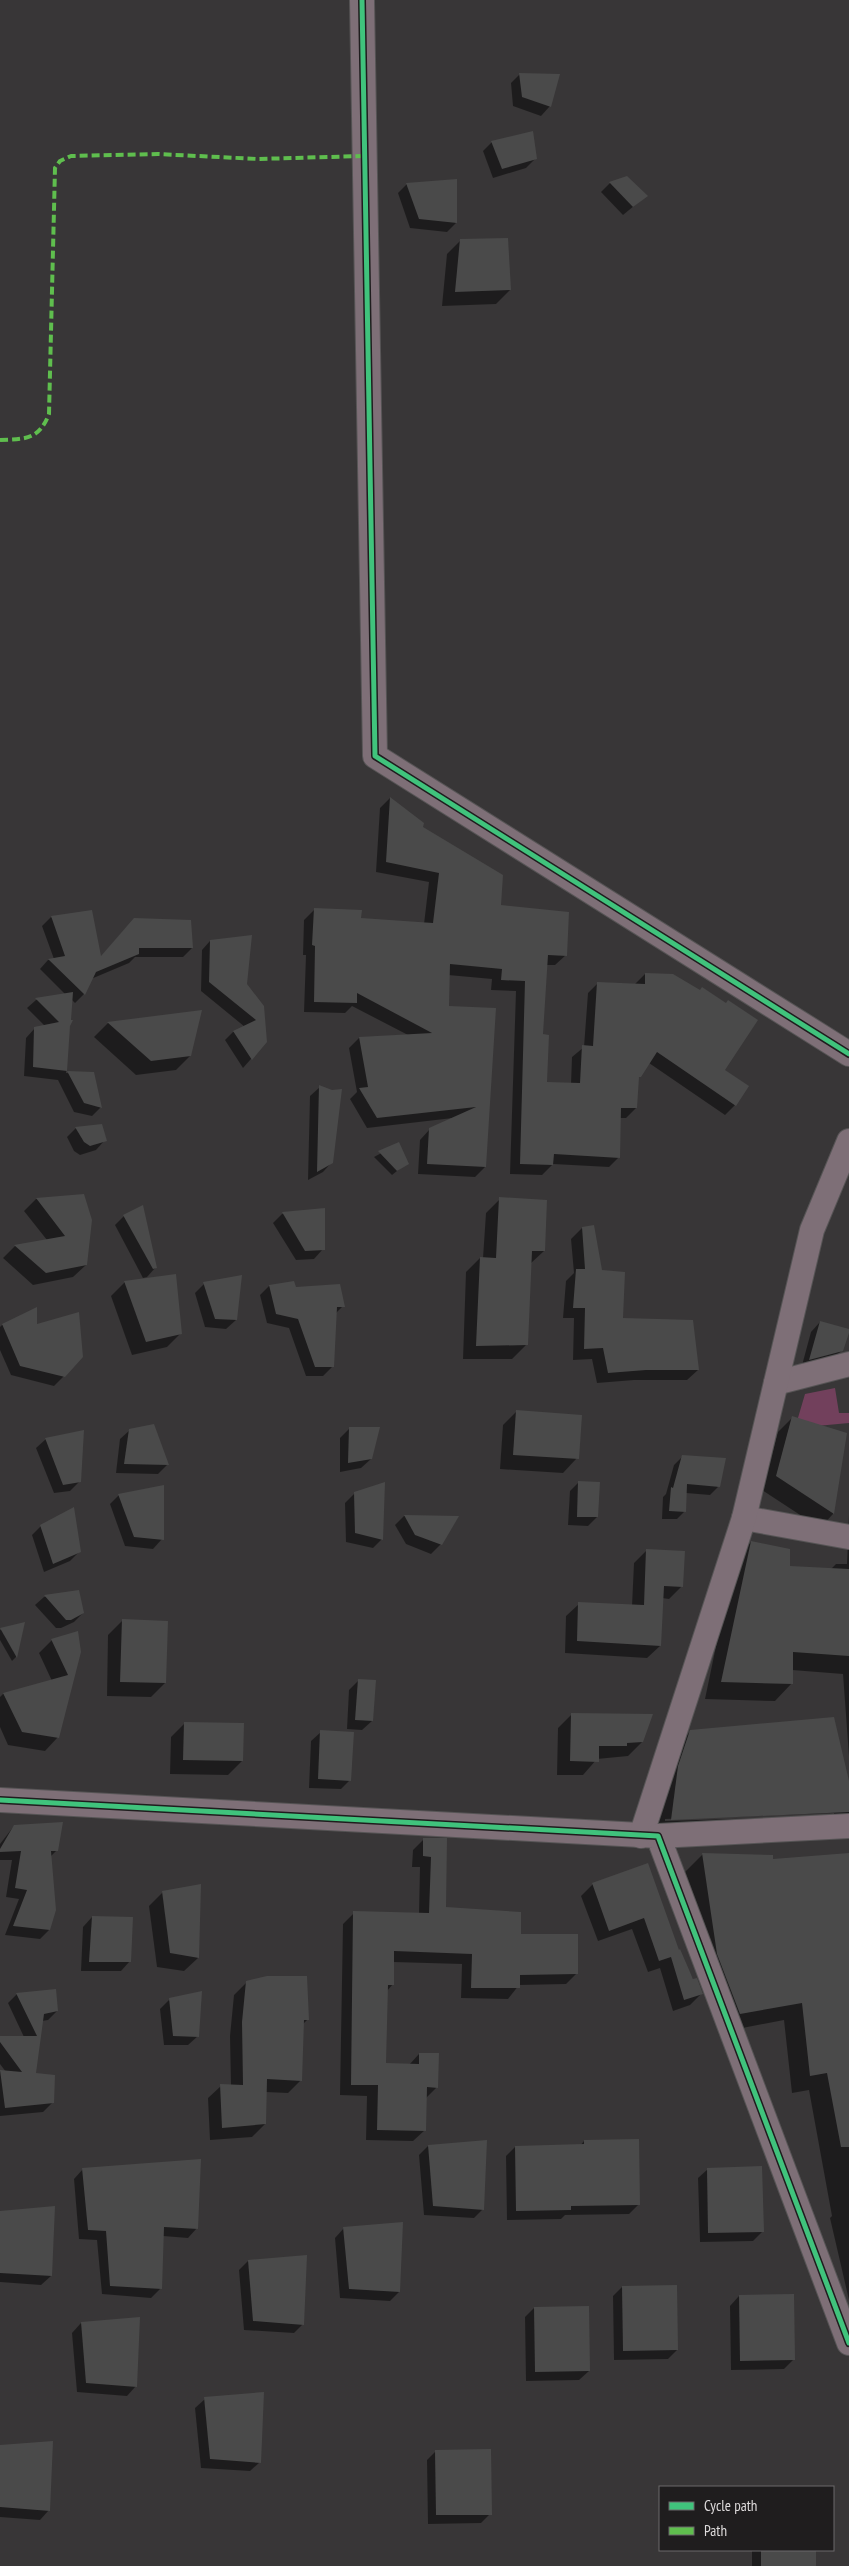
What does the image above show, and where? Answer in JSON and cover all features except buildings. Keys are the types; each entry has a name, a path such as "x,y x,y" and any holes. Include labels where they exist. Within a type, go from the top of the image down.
{"street":[{"path":"362,0 375,756 849,1054"},
{"path":"849,1140 812,1230 744,1518 649,1836 849,2343"},
{"path":"776,1383 849,1364"},
{"path":"744,1518 849,1536"},
{"path":"0,1800 649,1836 849,1826"}],"shaded area":[{"path":"835,1388 839,1413 849,1413 849,1423 795,1428 805,1394"}],"marked path":[{"path":"0,440 24,438 36,433 41,429 49,414 55,168 60,161 71,156 158,154 258,159 364,156"}],"cycle path":[{"path":"362,0 375,756 849,1054"},
{"path":"0,1800 658,1836 849,2343"}]}
